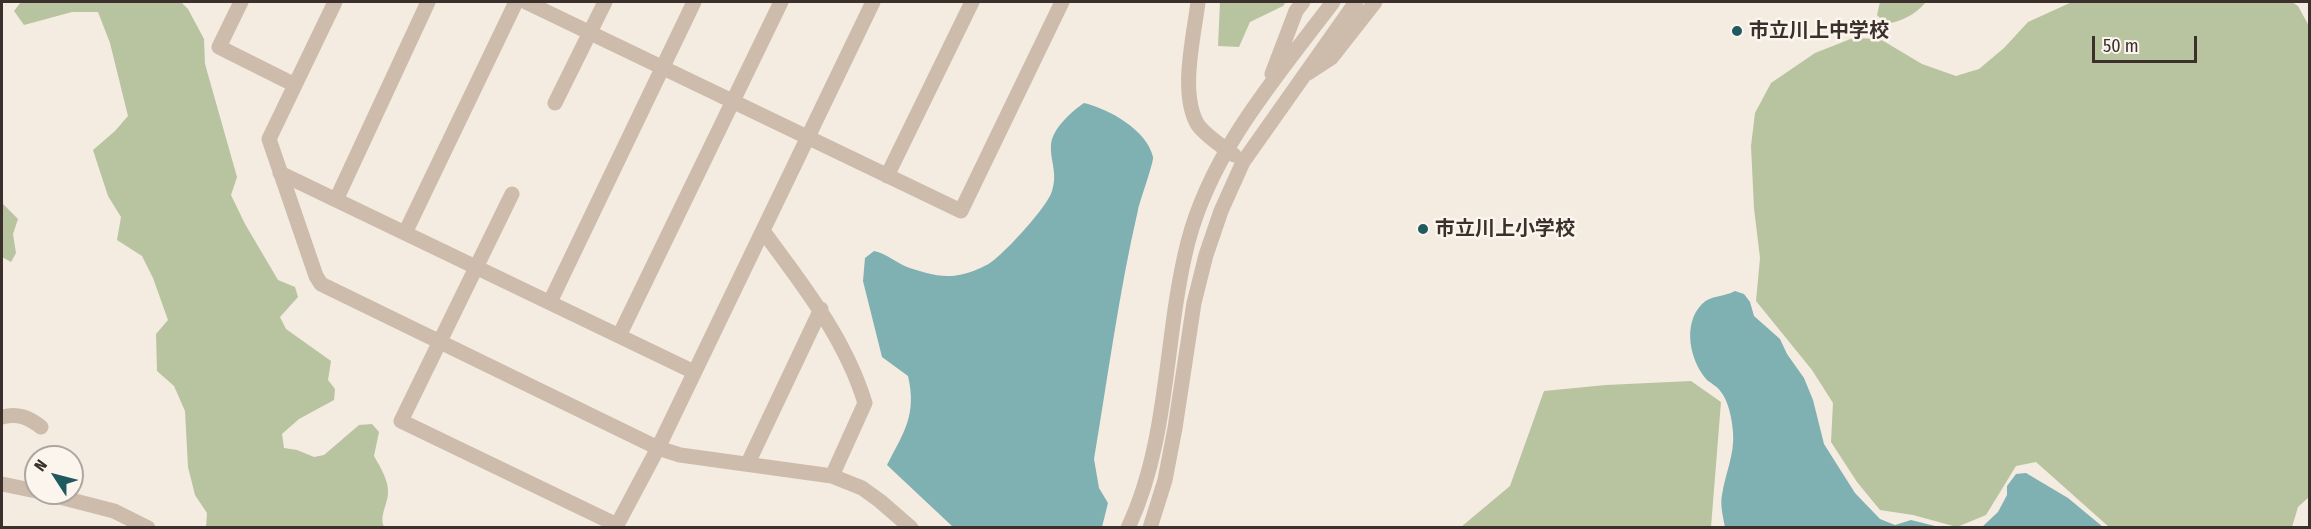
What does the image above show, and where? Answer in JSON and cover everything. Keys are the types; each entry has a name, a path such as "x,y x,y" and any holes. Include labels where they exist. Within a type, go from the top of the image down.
{"street":[{"path":"241,2 219,47 295,85"},
{"path":"335,2 269,139 316,276 321,284 438,343 658,448 680,455 832,476 862,488 911,528"},
{"path":"336,200 428,2"},
{"path":"405,233 516,2"},
{"path":"526,2 961,211 1062,2"},
{"path":"555,103 605,2"},
{"path":"550,302 694,2"},
{"path":"619,336 781,2"},
{"path":"512,194 401,421 617,525 658,448 873,2"},
{"path":"887,176 972,2"},
{"path":"1198,2 1188,91 1191,110 1199,127 1243,162"},
{"path":"1266,91 1296,11 1303,2"},
{"path":"1128,528 1144,488 1154,448 1179,280 1206,189 1226,150 1266,91 1333,2"},
{"path":"1150,528 1165,480 1175,429 1194,303 1206,255 1221,211 1243,162 1356,2"},
{"path":"1300,79 1331,58 1375,2"},
{"path":"280,173 694,372"},
{"path":"763,231 821,309 859,383 866,402 832,476"},
{"path":"748,463 821,309"},
{"path":"2,417 28,417 41,427"},
{"path":"2,484 24,489"},
{"path":"84,503 114,511 148,528"}],"green space":[{"path":"21,2 181,2 188,9 204,39 205,64 237,177 231,195 278,280 295,287 298,297 280,317 286,329 331,361 328,380 335,389 334,400 299,419 282,434 284,448 297,450 314,457 324,455 359,425 372,424 379,432 374,456 384,474 388,489 382,519 384,527 206,527 207,513 195,495 188,467 185,411 174,386 157,371 156,334 168,320 153,278 142,256 117,240 121,217 108,196 93,150 128,116 110,43 98,12 72,12 24,25 14,11"},
{"path":"1220,2 1286,2 1283,6 1250,22 1239,47 1218,46"},
{"path":"1880,2 1926,2 1908,17 1886,24 1877,15"},
{"path":"2072,2 2292,2 2298,6 2309,26 2310,496 2298,507 2292,527 2109,527 2036,462 2016,466 1986,515 1957,527 1913,515 1880,510 1857,482 1831,442 1833,403 1812,370 1756,301 1760,258 1754,208 1751,146 1755,113 1771,83 1815,53 1853,38 1880,39 1922,64 1956,76 1979,69 2004,48 2028,22"},
{"path":"2,203 18,219 13,234 16,253 11,262 2,257"},
{"path":"1691,381 1721,402 1711,527 1461,527 1510,486 1544,391"}],"water":[{"path":"1084,103 1104,110 1126,122 1143,138 1153,157 1138,210 1125,272 1094,459 1099,488 1108,503 1102,527 953,527 887,465 907,423 911,402 910,390 908,376 882,357 863,281 865,258 874,251 911,269 947,276 965,274 989,263 1036,217 1049,198 1054,185 1052,139 1063,121"},
{"path":"1735,291 1744,294 1750,302 1754,316 1780,339 1787,354 1804,378 1813,400 1824,444 1855,493 1880,519 1895,525 1911,520 1939,527 1725,527 1721,499 1733,448 1731,417 1724,396 1707,380 1696,363 1690,332 1696,312 1702,304 1709,299"},
{"path":"2026,473 2068,498 2103,527 1982,527 1998,512 2007,495 2007,486 2016,474"}],"place":[{"name":"市立川上中学校","path":"1737,31"},
{"name":"市立川上小学校","path":"1423,229"}]}
